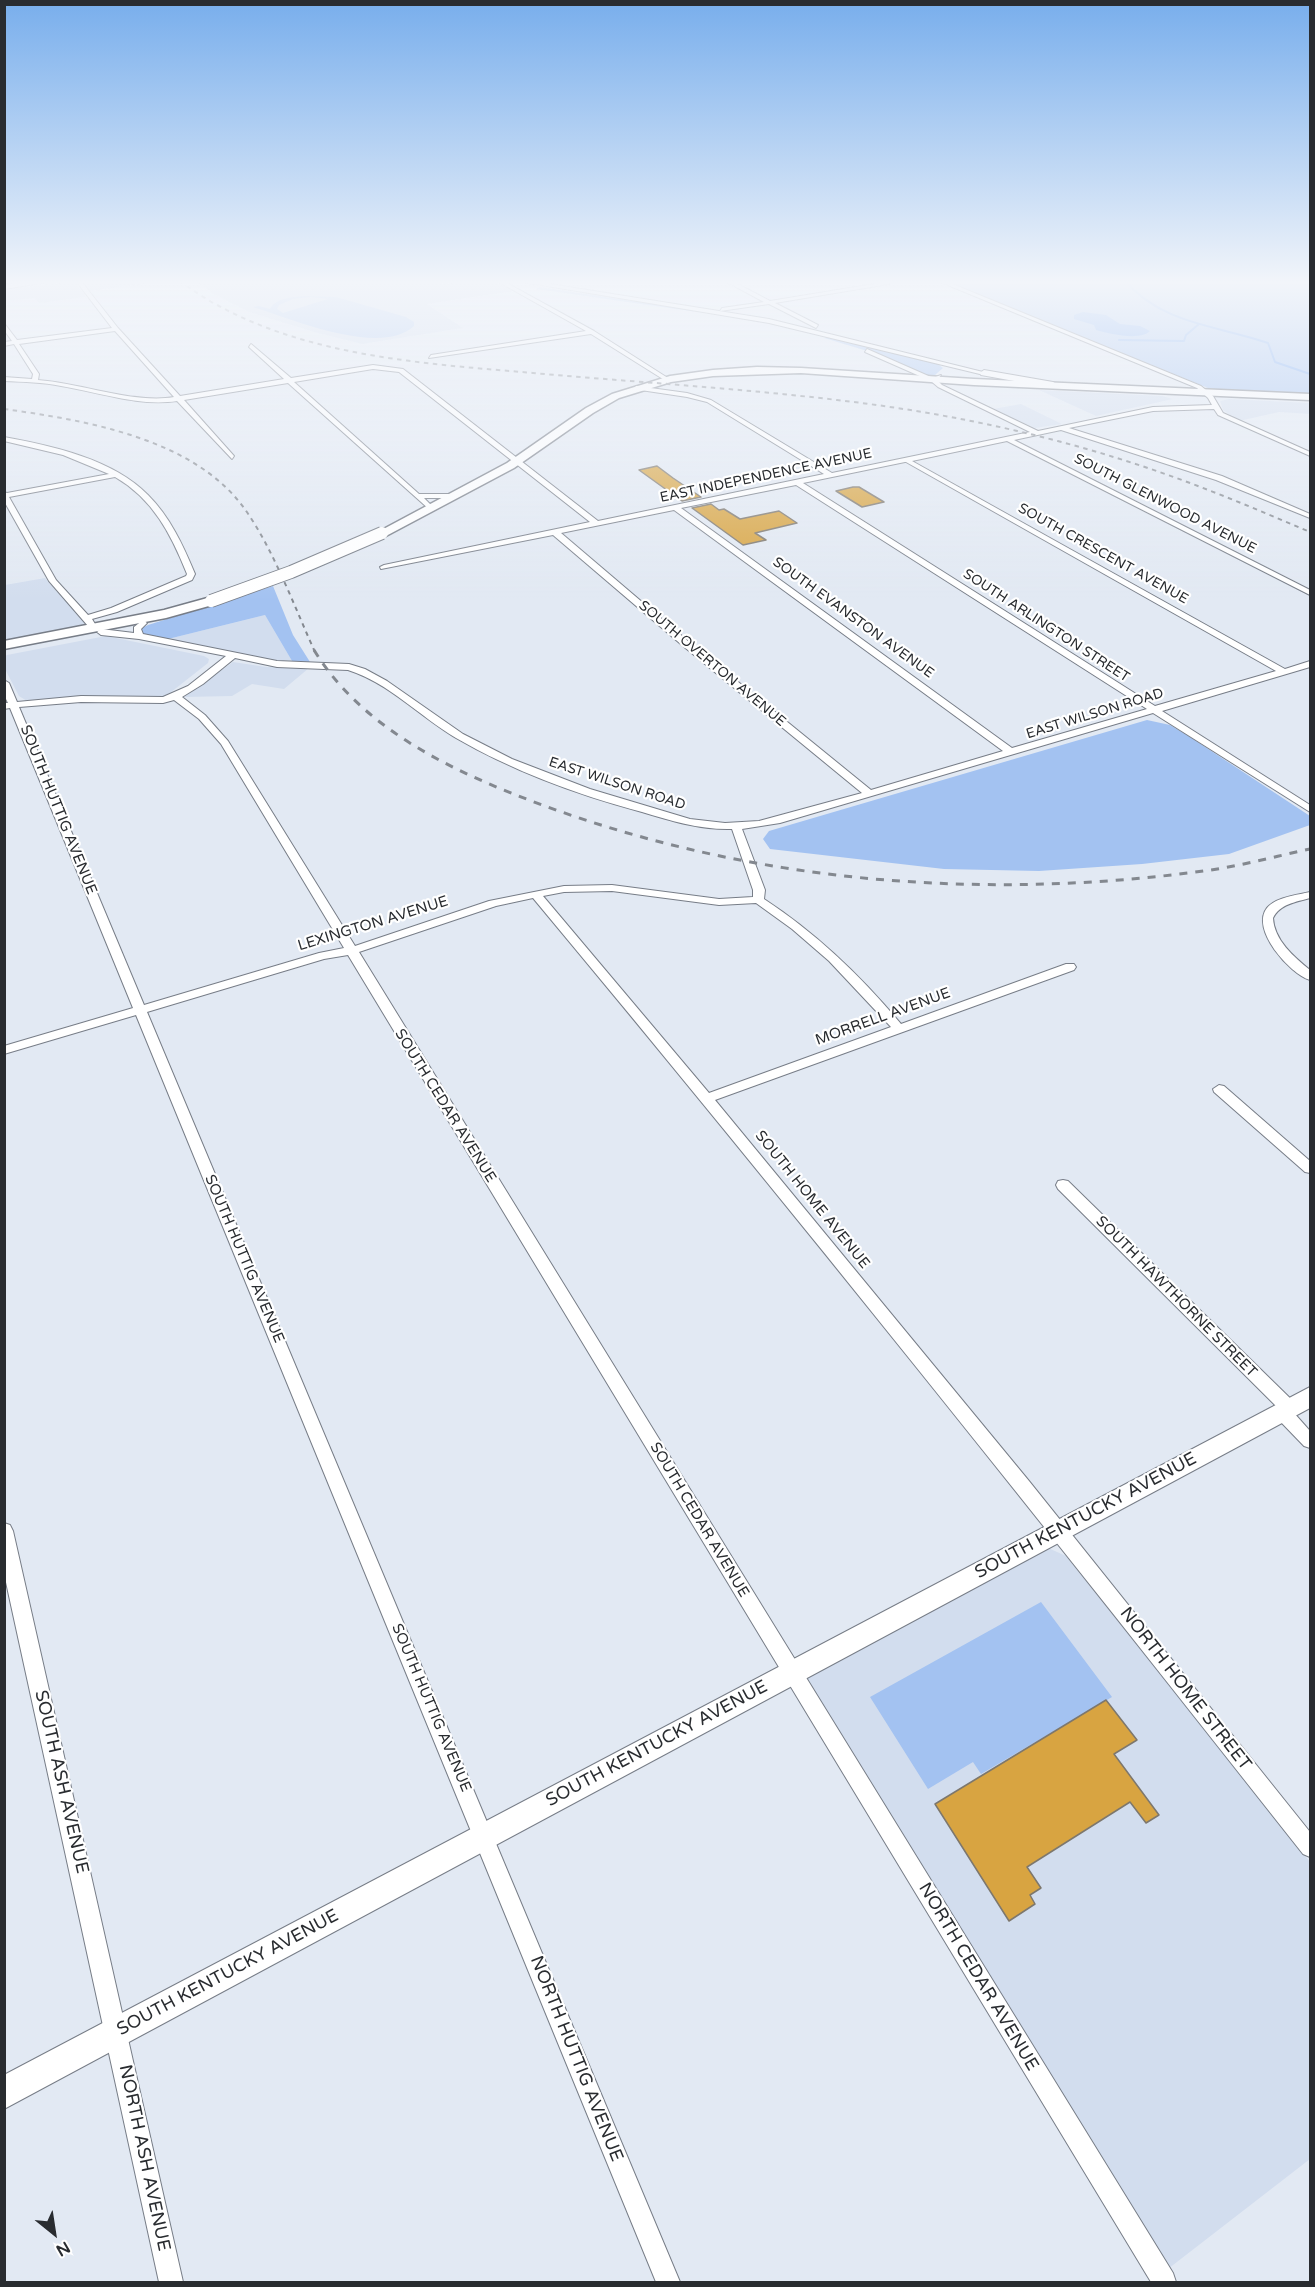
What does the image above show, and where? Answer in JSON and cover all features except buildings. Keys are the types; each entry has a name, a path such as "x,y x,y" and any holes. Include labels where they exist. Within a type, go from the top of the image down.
{"main road":[{"path":"4,645 93,626 166,614 299,569 382,533 430,508 519,460 595,406 636,388"},
{"path":"1073,388 1174,398 1311,402"},
{"path":"1082,388 1211,399 1311,397"},
{"path":"4,653 93,626 141,630 166,614"}],"street":[{"path":"87,388 147,400 181,400 251,388"},
{"path":"170,388 232,457"},
{"path":"297,388 412,493 419,496 452,496"},
{"path":"426,388 597,524"},
{"path":"636,388 687,395 709,401 832,476"},
{"path":"945,388 1037,433"},
{"path":"1185,388 1211,399 1226,417 1311,454"},
{"name":"EAST INDEPENDENCE AVENUE","path":"1153,409 1174,398"},
{"name":"EAST INDEPENDENCE AVENUE","path":"384,567 1211,399"},
{"path":"1060,428 1219,478 1311,516"},
{"path":"4,439 52,450 116,475 140,491 157,507 178,542 191,574 189,578 114,610 93,626 53,581 5,495 116,475"},
{"name":"SOUTH GLENWOOD AVENUE","path":"1008,439 1311,594"},
{"name":"SOUTH CRESCENT AVENUE","path":"908,461 1284,672"},
{"name":"SOUTH ARLINGTON STREET","path":"798,483 1153,711 1311,809"},
{"path":"419,496 430,508"},
{"name":"SOUTH EVANSTON AVENUE","path":"676,508 1012,753"},
{"name":"SOUTH OVERTON AVENUE","path":"555,533 686,644 870,794"},
{"name":"EAST WILSON ROAD","path":"141,630 232,656 277,664 349,666 359,669 438,723 545,776 608,799 681,820 709,825 736,826 776,821 1311,664"},
{"path":"9,705 81,699 163,700 176,697 192,689 232,656"},
{"name":"SOUTH HUTTIG AVENUE","path":"4,683 9,705 140,1010 484,1836"},
{"name":"SOUTH CEDAR AVENUE","path":"176,697 202,717 225,743 792,1672"},
{"path":"736,826 759,890 758,900 776,910 825,952 899,1029"},
{"name":"LEXINGTON AVENUE","path":"4,1050 322,956 350,951 493,903 535,894 564,889 612,888 719,902 758,900"},
{"name":"SOUTH HOME AVENUE","path":"535,894 708,1098 1059,1530"},
{"path":"1305,973 1276,942 1266,927 1265,921 1275,906 1311,895"},
{"name":"MORRELL AVENUE","path":"708,1098 1070,967"},
{"path":"1219,1089 1311,1168"},
{"name":"SOUTH HAWTHORNE STREET","path":"1063,1185 1285,1410 1311,1441"},
{"name":"SOUTH KENTUCKY AVENUE","path":"4,2093 1311,1396"},
{"name":"NORTH HOME STREET","path":"1059,1530 1311,1847"},
{"name":"SOUTH ASH AVENUE","path":"4,1531 117,2033"},
{"name":"NORTH CEDAR AVENUE","path":"792,1672 1164,2283"},
{"name":"NORTH HUTTIG AVENUE","path":"484,1836 668,2283"},
{"name":"NORTH ASH AVENUE","path":"117,2033 171,2283"}],"shaded area":[{"path":"1208,388 1310,388 1310,396 1229,391"},
{"path":"1039,390 1162,396 1173,399 1096,416"},
{"path":"1229,399 1310,403 1310,414 1279,412 1239,421 1223,410 1220,401"},
{"path":"1021,404 1062,424 1035,428 993,409"},
{"path":"45,578 85,624 81,627 5,643 5,585"},
{"path":"273,586 293,635 310,662 292,661 265,615 164,640 140,634 140,629 148,625"},
{"path":"265,615 292,661 268,660 164,640"},
{"path":"106,636 204,656 209,659 208,663 166,696 80,697 27,701 19,696 5,669 5,656 7,655"},
{"path":"233,662 266,667 309,668 284,689 252,684 232,696 184,697"},
{"path":"1147,720 1170,725 1190,737 1310,816 1310,825 1229,854 1142,864 1039,871 944,869 770,849 763,839 769,831"},
{"path":"1046,1547 1066,1556 1310,1862 1310,2159 1164,2272 801,1675"},
{"path":"1041,1602 1112,1697 981,1774 973,1762 928,1789 870,1697"}],"railway":[{"path":"708,388 879,405 1005,428 1128,461 1222,495 1310,532"},
{"path":"4,409 68,419 135,436 167,449 196,465 222,484 255,524 314,650"},
{"path":"314,650 333,677 356,702 381,723 438,759 498,788 611,828 695,850 780,867 865,878 951,884 1038,884 1125,880 1211,870 1310,849"}]}
